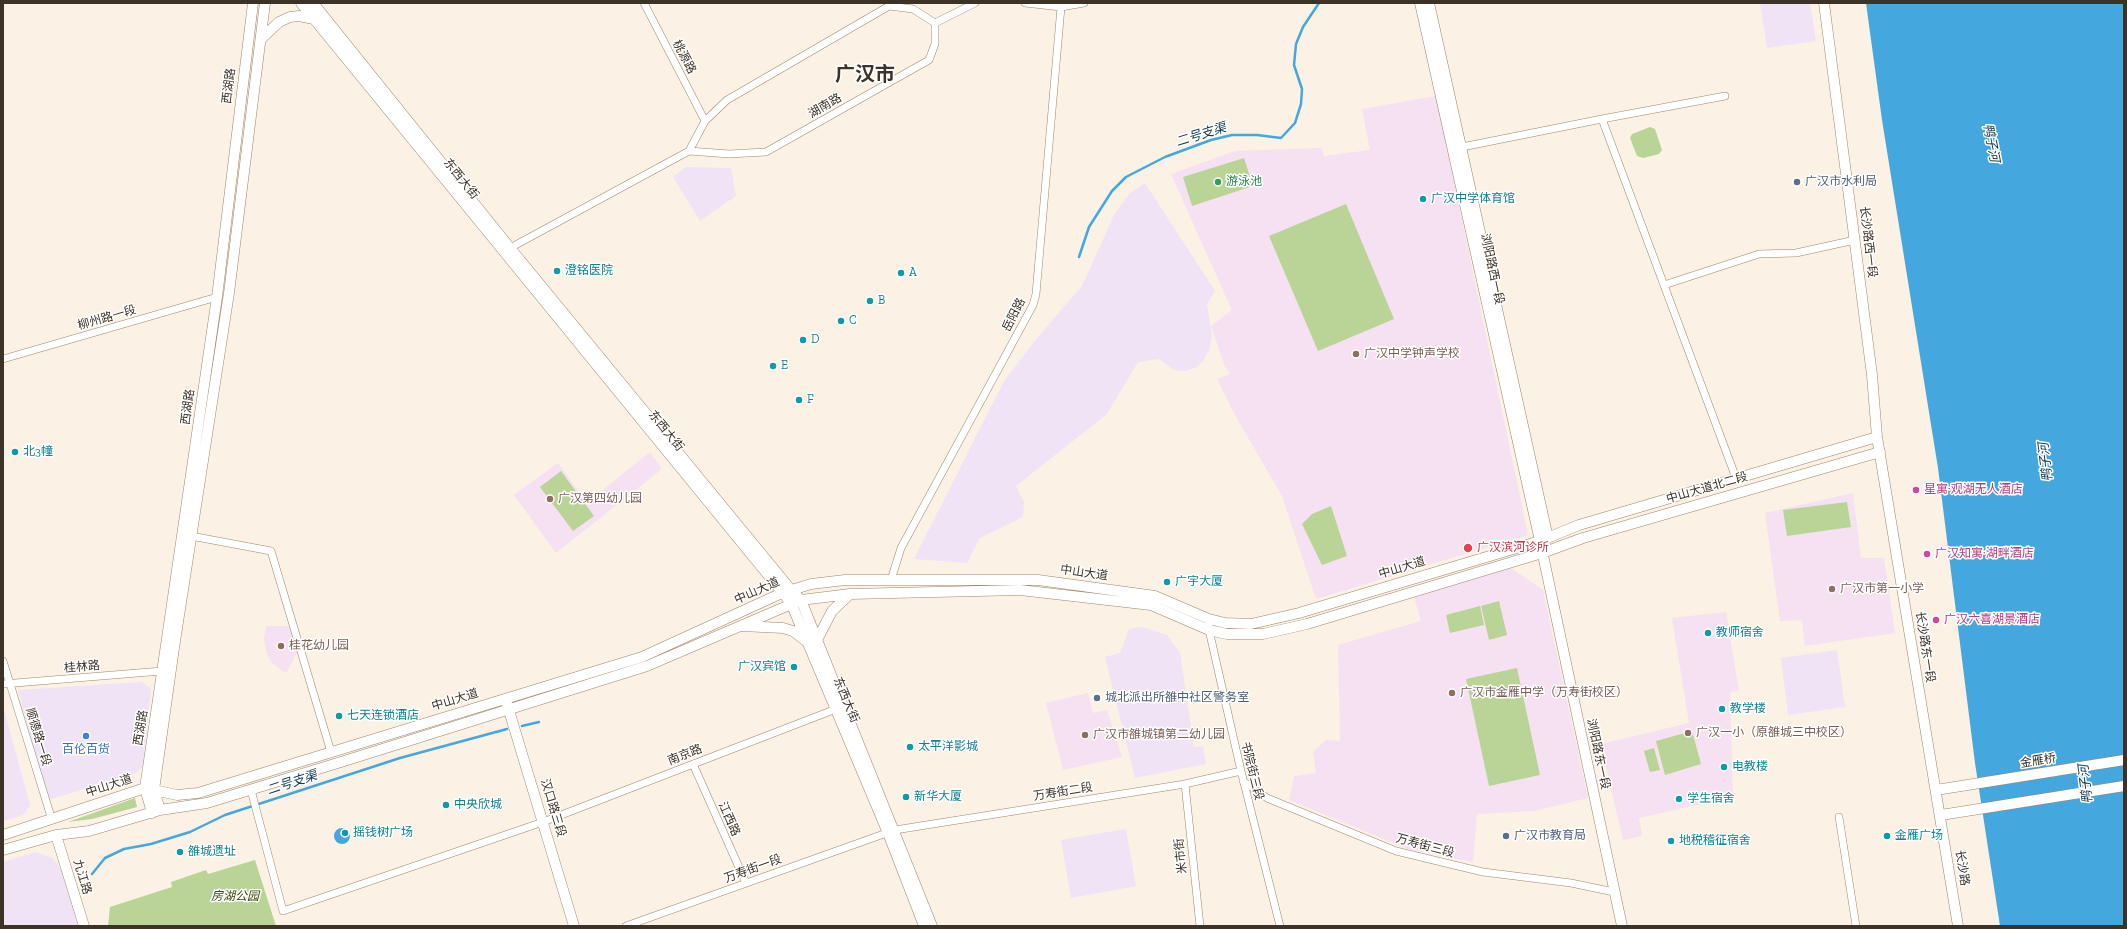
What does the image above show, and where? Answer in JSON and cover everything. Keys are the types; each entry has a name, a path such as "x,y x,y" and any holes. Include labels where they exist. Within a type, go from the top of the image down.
{"main road":[{"name":"西湖路","path":"156,812 150,789 162,671 217,297 253,3"},
{"name":"西湖路","path":"150,789 192,536 229,293 265,3"},
{"name":"东西大街","path":"300,3 786,592 796,601 932,926"},
{"name":"东西大街","path":"313,3 786,592"},
{"name":"浏阳路西一段","path":"1420,3 1457,147 1544,539"},
{"path":"1429,3 1457,147"},
{"name":"长沙路西一段","path":"1824,3 1872,375 1877,437"},
{"path":"261,39 279,22 290,17 299,16 314,19"},
{"name":"中山大道北二段","path":"1544,539 1579,525 1877,437"},
{"name":"长沙路东一段","path":"1877,437 1941,814"},
{"name":"中山大道北二段","path":"1542,553 1583,538 1880,452"},
{"name":"中山大道","path":"3,835 52,820 96,803 150,789 177,795 198,793 642,657 786,592 811,584 845,580 1038,580 1156,596 1209,619 1225,623 1251,624 1270,621 1544,539"},
{"name":"浏阳路东一段","path":"1544,539 1542,553 1622,926"},
{"name":"中山大道","path":"3,850 56,834 89,831 156,812 207,804 647,666 796,601 850,594 1020,590 1151,605 1209,630 1227,634 1263,634 1307,624 1542,553"},
{"path":"738,626 783,628 793,631 812,641 832,611 850,594"},
{"name":"东西大街","path":"812,641 836,709 892,832 924,926"},
{"name":"汉口路三段","path":"505,698 574,926"},
{"name":"金雁桥","path":"1936,790 2124,760"},
{"path":"1941,814 2124,786"},
{"name":"长沙路","path":"1941,814 1958,926"},
{"name":"九江路","path":"56,834 84,926"}],"street":[{"name":"桃源路","path":"644,3 705,121"},
{"path":"510,248 689,151 705,121 727,100 889,6 913,9 935,23 975,3"},
{"path":"1025,3 1061,7 1084,3"},
{"name":"岳阳路","path":"891,580 902,548 1033,305 1036,294 1061,7"},
{"name":"湖南路","path":"689,151 729,154 766,152 929,60 935,44 935,23"},
{"path":"1457,147 1725,96"},
{"path":"1602,119 1736,478"},
{"path":"1664,285 1758,254 1796,253 1854,240"},
{"name":"柳州路一段","path":"3,359 217,297"},
{"path":"192,536 271,550 331,752"},
{"name":"书院街三段","path":"1209,619 1209,630 1240,771 1280,926"},
{"name":"顺德路一段","path":"3,661 6,684 52,820"},
{"name":"桂林路","path":"6,684 162,671"},
{"name":"南京路","path":"251,790 284,911 543,822 836,709"},
{"name":"江西路","path":"693,764 746,883"},
{"name":"万寿街二段","path":"892,832 1185,784 1240,771"},
{"name":"万寿街三段","path":"1243,781 1266,798 1396,851 1483,872 1570,883 1614,892"},
{"name":"米市街","path":"1185,784 1200,926"},
{"path":"1839,817 1856,926"},
{"name":"万寿街一段","path":"626,926 892,832"}],"shaded area":[{"path":"1760,3 1810,3 1816,41 1767,48"},
{"name":"广汉中学钟声学校","path":"1436,96 1528,535 1316,599 1282,496 1236,417 1217,379 1230,374 1224,364 1211,326 1232,310 1171,174 1235,151 1322,148 1324,156 1370,150 1362,109"},
{"path":"686,167 731,168 736,196 700,221 673,177"},
{"path":"1145,183 1215,291 1207,304 1212,336 1209,351 1203,361 1197,367 1185,371 1174,370 1159,359 1138,362 1107,414 1016,486 1024,502 1023,517 980,538 967,563 914,559 1004,381 1037,338 1082,286 1115,213 1130,193"},
{"name":"广汉第四幼儿园","path":"650,452 662,469 556,553 514,495 558,463 587,503"},
{"name":"广汉市第一小学","path":"1853,493 1861,558 1884,558 1895,633 1805,646 1802,620 1780,621 1765,513"},
{"name":"广汉市金雁中学（万寿街校区）","path":"1511,568 1543,590 1588,798 1534,811 1477,814 1473,862 1408,849 1289,800 1294,776 1316,773 1313,752 1326,740 1340,741 1338,645 1421,621 1414,597"},
{"name":"广汉一小（原雒城三中校区）","path":"1726,612 1739,691 1730,692 1733,797 1639,818 1642,836 1623,840 1601,744 1689,723 1672,618"},
{"name":"桂花幼儿园","path":"266,626 291,626 298,651 286,673 272,663 267,654 264,640"},
{"path":"1142,627 1167,635 1180,653 1194,747 1203,746 1206,764 1135,778 1105,657 1120,653 1129,629"},
{"path":"1837,650 1845,707 1788,715 1781,658"},
{"name":"百伦百货","path":"142,682 151,689 143,766 136,773 48,800 18,690"},
{"name":"广汉市雒城镇第二幼儿园","path":"1088,693 1093,713 1107,710 1122,757 1063,770 1046,703"},
{"path":"3,706 30,805 23,815 3,821"},
{"path":"1126,829 1136,886 1071,898 1061,840"},
{"path":"35,852 53,858 62,871 78,926 3,926 3,862"}],"green space":[{"path":"1650,127 1655,129 1662,150 1659,154 1643,158 1637,156 1630,138 1632,134"},
{"name":"游泳池","path":"1244,158 1253,186 1192,206 1183,177"},
{"path":"1346,204 1394,319 1318,351 1269,236"},
{"path":"561,471 594,516 573,531 540,487"},
{"path":"1847,502 1851,527 1787,536 1783,510"},
{"path":"1331,506 1347,556 1322,565 1302,524 1312,514"},
{"path":"1499,601 1507,635 1489,640 1481,606"},
{"path":"1480,606 1484,625 1450,633 1446,615"},
{"path":"1517,668 1540,775 1489,786 1466,679"},
{"path":"1692,731 1701,764 1665,775 1656,741"},
{"path":"1654,748 1660,770 1650,772 1644,751"},
{"path":"135,798 137,807 92,819 68,822"},
{"name":"房湖公园","path":"255,860 276,926 108,926 110,907 172,887 171,882 206,870 208,874"}],"water":[{"name":"鸭子河","path":"1866,3 2124,3 2124,926 2000,926 1975,763 1938,468 1882,120"},
{"path":"339,828 345,828 350,833 348,842 345,844 339,844 334,839 334,833"}],"waterway":[{"name":"二号支渠","path":"1079,257 1089,227 1112,191 1126,177 1165,157 1211,140 1232,135 1257,135 1281,138 1295,123 1301,104 1302,89 1294,65 1296,44 1303,27 1319,3"},
{"name":"二号支渠","path":"522,726 539,722"},
{"name":"二号支渠","path":"92,874 105,858 124,849 151,844 190,832 225,815 400,758 507,729"}],"place":[{"name":"游泳池","path":"1218,182"},
{"name":"广汉市水利局","path":"1797,182"},
{"name":"广汉中学体育馆","path":"1423,199"},
{"name":"澄铭医院","path":"557,271"},
{"name":"A","path":"901,273"},
{"name":"B","path":"870,301"},
{"name":"C","path":"841,321"},
{"name":"D","path":"803,340"},
{"name":"广汉中学钟声学校","path":"1356,354"},
{"name":"E","path":"773,366"},
{"name":"F","path":"799,400"},
{"name":"北3幢","path":"15,452"},
{"name":"星寓·观湖无人酒店","path":"1916,490"},
{"name":"广汉第四幼儿园","path":"550,499"},
{"name":"广汉滨河诊所","path":"1468,548"},
{"name":"广汉知寓·湖畔酒店","path":"1927,554"},
{"name":"广宇大厦","path":"1167,582"},
{"name":"广汉市第一小学","path":"1832,589"},
{"name":"广汉六喜湖景酒店","path":"1936,620"},
{"name":"教师宿舍","path":"1708,633"},
{"name":"桂花幼儿园","path":"281,646"},
{"name":"广汉宾馆","path":"794,667"},
{"name":"广汉市金雁中学（万寿街校区）","path":"1452,693"},
{"name":"城北派出所雒中社区警务室","path":"1097,698"},
{"name":"教学楼","path":"1722,709"},
{"name":"七天连锁酒店","path":"339,716"},
{"name":"广汉一小（原雒城三中校区）","path":"1688,733"},
{"name":"广汉市雒城镇第二幼儿园","path":"1085,735"},
{"name":"百伦百货","path":"86,736"},
{"name":"太平洋影城","path":"910,747"},
{"name":"电教楼","path":"1724,767"},
{"name":"新华大厦","path":"906,797"},
{"name":"学生宿舍","path":"1679,799"},
{"name":"中央欣城","path":"446,805"},
{"name":"摇钱树广场","path":"345,833"},
{"name":"广汉市教育局","path":"1506,836"},
{"name":"金雁广场","path":"1887,836"},
{"name":"地税稽征宿舍","path":"1671,841"},
{"name":"雒城遗址","path":"180,852"}],"district":[{"name":"广汉市","path":"865,75"}]}
